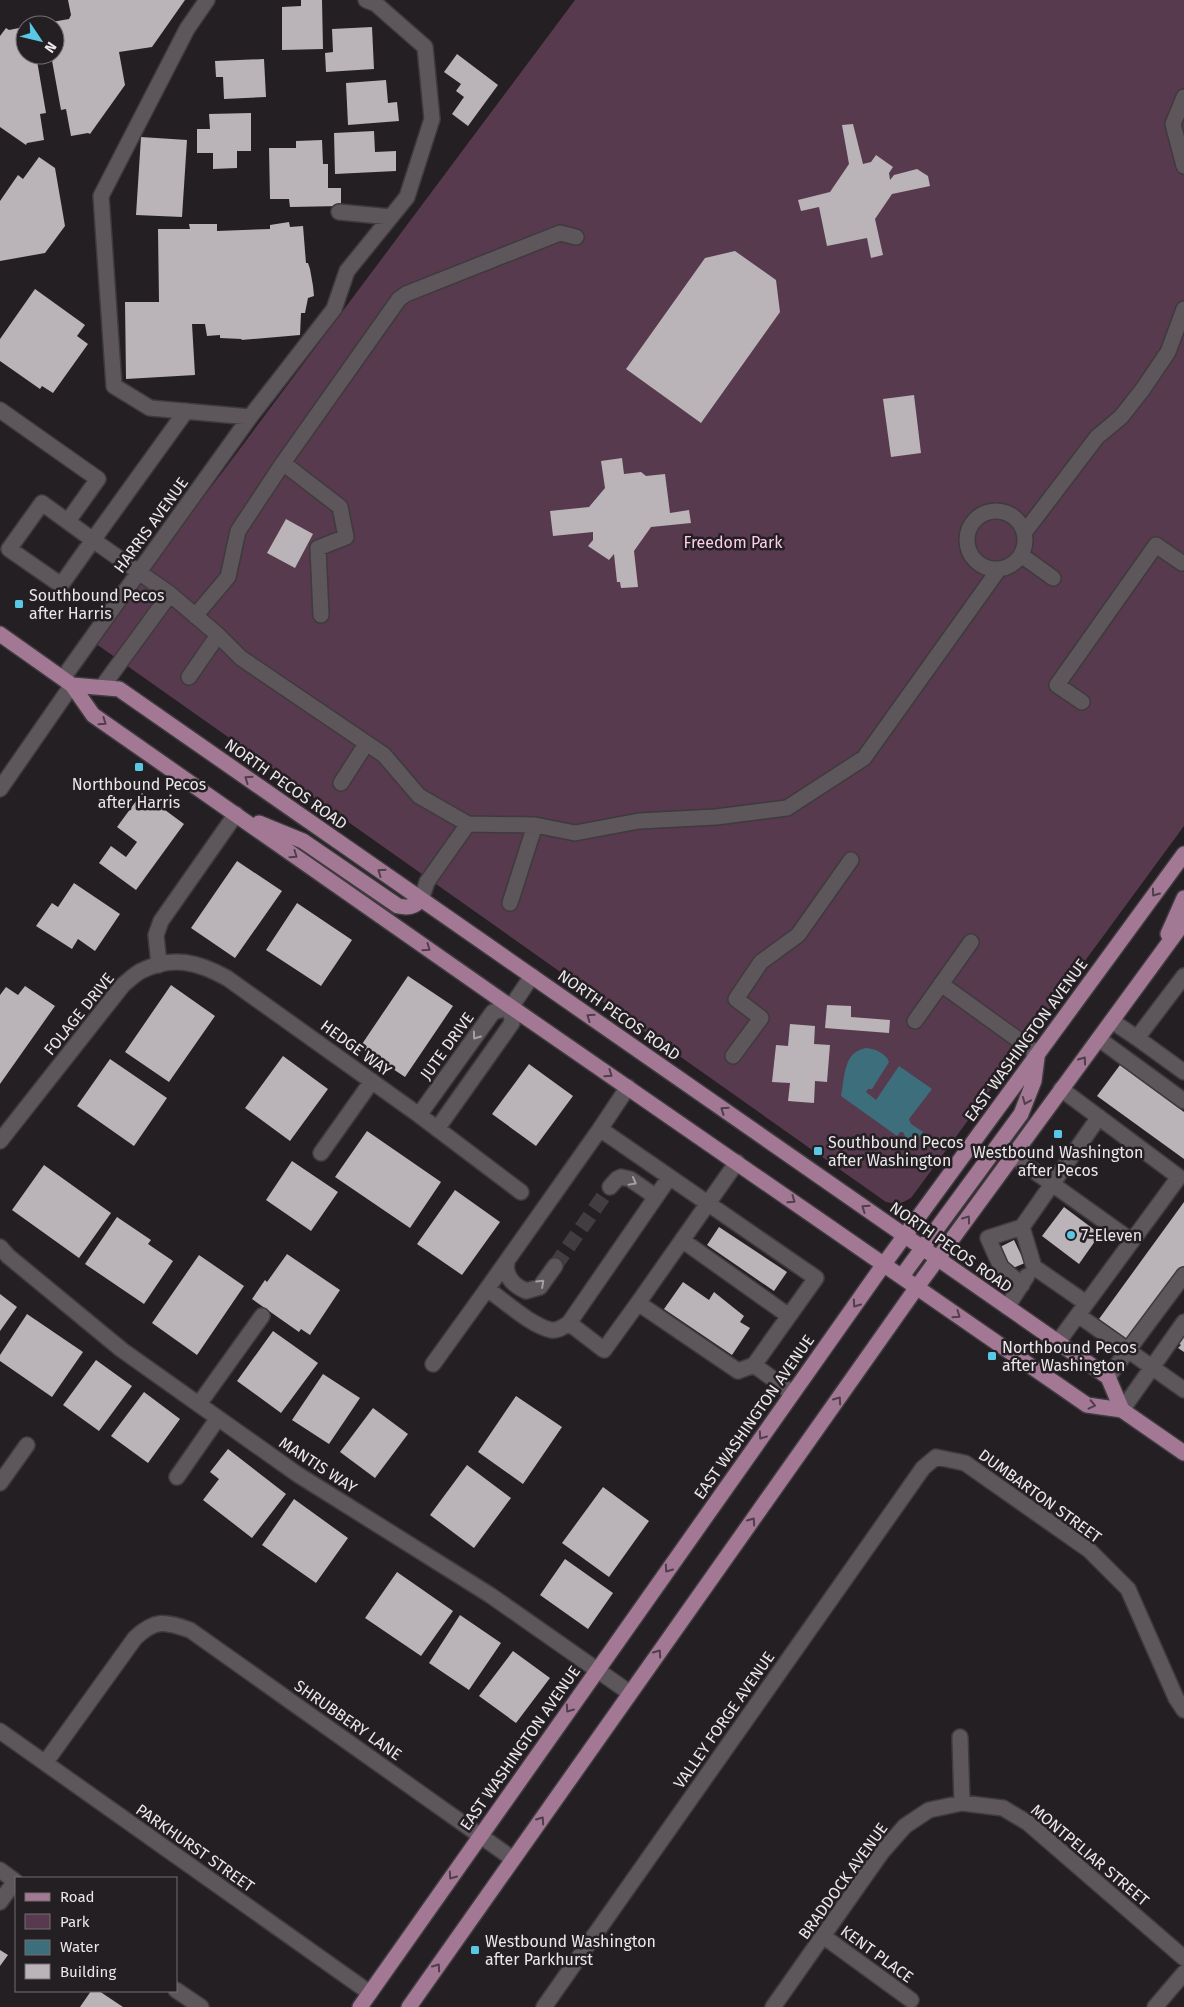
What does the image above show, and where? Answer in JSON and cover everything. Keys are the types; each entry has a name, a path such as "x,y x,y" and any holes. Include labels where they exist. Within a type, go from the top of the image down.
{"main road":[{"path":"0,634 68,682 93,715 511,1007 1087,1405 1122,1410 1184,1453"},
{"name":"NORTH PECOS ROAD","path":"68,682 119,689 1108,1377"},
{"path":"236,814 304,841 398,906 410,908 421,900"},
{"name":"EAST WASHINGTON AVENUE","path":"360,2007 904,1236 1184,854"},
{"path":"1157,958 1184,898"},
{"path":"409,2007 938,1258 1184,922"},
{"path":"902,1276 1021,1114 1034,1081 1038,1054"},
{"path":"1108,1377 1122,1410"}],"street":[{"path":"207,0 187,29 101,196 114,386 150,408 250,417"},
{"name":"HARRIS AVENUE","path":"0,789 139,572 250,417 334,309 347,271 407,197 432,119 425,47 376,4 366,0"},
{"path":"1184,97 1173,124 1184,166"},
{"path":"339,212 391,217"},
{"path":"195,616 228,577 238,531 283,463 399,299 406,294 560,233 576,237"},
{"path":"1024,533 1097,437 1121,416 1143,389 1168,352 1184,309"},
{"path":"0,410 98,478 68,521"},
{"path":"186,411 94,540 61,585 10,549 42,503 68,521 94,540 170,594 218,635 241,658 384,755 419,796 468,824 535,825 575,833 639,821 716,817 787,808 864,758 1000,569"},
{"path":"283,463 340,507 346,537 318,548 321,615"},
{"path":"996,510 1006,512 1014,517 1024,533 1025,546 1021,555 1011,565 1000,569 990,569 981,565 973,559 968,551 966,542 967,532 971,523 978,516 996,510"},
{"path":"1082,702 1057,685 1156,545 1182,563"},
{"path":"1021,555 1053,578"},
{"path":"102,687 170,594"},
{"path":"189,677 218,635"},
{"path":"341,783 366,744"},
{"path":"159,965 156,935 161,920 236,814"},
{"path":"421,900 427,882 468,824"},
{"path":"510,903 535,825"},
{"path":"733,1056 760,1018 736,999 761,962 798,935 852,860"},
{"path":"915,1021 971,942"},
{"name":"HEDGE WAY","path":"159,965 172,961 205,966 227,978 419,1115 521,1192"},
{"name":"FOLAGE DRIVE","path":"0,1141 123,985 141,971 159,965"},
{"path":"437,1129 512,1023 511,1007 532,976"},
{"path":"1137,1038 1184,976"},
{"path":"942,984 1038,1054"},
{"name":"JUTE DRIVE","path":"419,1115 493,1012 511,1007"},
{"path":"1112,1021 1184,1072"},
{"path":"1099,1038 1184,1101"},
{"path":"321,1153 372,1082"},
{"path":"433,1364 507,1262 511,1253 628,1087"},
{"path":"1058,1342 1179,1177 1062,1090"},
{"path":"1022,1285 1000,1267 988,1238 1022,1227 1099,1117"},
{"path":"600,1129 816,1278 754,1365 738,1371 638,1303"},
{"path":"1013,1156 1132,1241"},
{"path":"569,1323 604,1350 737,1162"},
{"path":"610,1187 617,1178 626,1178 656,1197"},
{"path":"487,1289 534,1322 552,1330 559,1330 569,1323 669,1178"},
{"path":"1022,1227 1034,1267 1128,1351 1184,1390"},
{"path":"682,1240 789,1316"},
{"name":"MANTIS WAY","path":"0,1247 8,1256 122,1350 198,1404 297,1474 490,1595 630,1693"},
{"path":"507,1262 508,1276 513,1283 526,1291 540,1287 555,1266"},
{"path":"1007,1307 1034,1267"},
{"path":"1108,1377 1184,1275"},
{"path":"198,1404 262,1316"},
{"path":"1122,1410 1184,1322"},
{"path":"754,1365 792,1393"},
{"path":"177,1477 218,1418"},
{"path":"0,1483 27,1445"},
{"name":"DUMBARTON STREET","path":"936,1457 965,1463 1089,1550 1128,1589 1176,1698 1184,1710"},
{"name":"VALLEY FORGE AVENUE","path":"547,2006 923,1468 936,1457"},
{"name":"SHRUBBERY LANE","path":"45,1763 135,1638 146,1628 157,1623 168,1622 190,1630 513,1859"},
{"name":"PARKHURST STREET","path":"0,1731 370,1993"},
{"path":"960,1737 962,1803"},
{"name":"BRADDOCK AVENUE","path":"773,2007 882,1852 905,1826 929,1810 962,1803"},
{"name":"MONTPELIAR STREET","path":"962,1803 1003,1808 1028,1823 1184,1958"},
{"path":"0,1870 15,1880"},
{"path":"0,1902 15,1882"},
{"name":"KENT PLACE","path":"823,1936 911,2000"},
{"path":"1155,2007 1184,1973"},
{"path":"178,1991 201,2007"}],"green space":[{"name":"Freedom Park","path":"575,0 1184,0 1184,826 911,1198 899,1204 886,1202 92,641 221,474"}],"water":[{"path":"866,1048 880,1052 889,1062 872,1089 868,1089 866,1092 876,1100 899,1066 932,1089 909,1119 911,1124 923,1132 910,1149 900,1142 905,1136 903,1132 900,1132 897,1136 841,1096 846,1066 849,1060 858,1050"}],"building":[{"path":"68,0 185,0 152,47 119,52 125,85 90,134 71,136 66,109 61,110 53,65 65,65 65,20 69,19 71,15"},
{"path":"301,0 322,0 323,49 282,50 282,7 301,6"},
{"path":"372,27 374,69 326,72 325,53 333,52 332,29"},
{"path":"6,28 9,30 15,29 15,65 38,65 46,113 40,114 44,140 27,143 26,145 0,127 0,36"},
{"path":"457,54 498,85 468,126 452,114 464,97 456,91 461,84 444,72"},
{"path":"264,59 266,97 224,99 223,77 216,77 215,61"},
{"path":"386,80 388,103 397,102 399,121 348,125 346,83"},
{"path":"251,113 251,151 237,151 237,168 213,169 213,153 197,153 197,129 210,129 209,114"},
{"path":"853,124 863,164 871,162 876,155 893,167 889,173 890,180 894,175 917,169 928,176 930,186 892,194 875,219 883,255 871,258 867,238 827,246 819,207 801,211 798,200 830,192 849,164 842,125"},
{"path":"374,131 375,152 396,151 396,171 335,174 334,133"},
{"path":"141,137 187,140 182,217 136,215"},
{"path":"322,140 323,164 328,164 328,188 341,188 341,206 290,207 289,199 270,199 269,148 296,148 296,141"},
{"path":"39,157 55,168 65,226 45,253 0,261 0,201 18,175 23,179"},
{"path":"289,222 290,227 303,226 306,263 308,263 310,269 314,296 308,298 305,313 301,313 300,335 241,340 220,338 220,335 207,336 205,324 192,324 195,375 126,379 125,302 159,302 158,229 190,229 189,224 217,224 217,231 270,229 270,225"},
{"path":"735,251 776,280 780,312 701,423 626,369 705,258"},
{"path":"35,289 85,325 77,336 88,344 53,393 42,386 40,389 0,361 0,339"},
{"path":"914,395 921,453 891,457 883,399"},
{"path":"622,458 624,474 641,472 646,476 665,474 670,513 689,510 691,523 651,527 634,551 638,587 621,588 620,582 617,582 614,554 609,560 588,546 593,540 593,532 553,536 550,511 589,507 605,488 601,461"},
{"path":"286,519 313,534 295,568 267,553"},
{"path":"142,793 184,824 136,890 99,863 111,846 126,857 137,842 117,827"},
{"path":"237,861 282,891 235,958 191,928"},
{"path":"74,883 120,914 95,951 78,939 72,949 36,926 52,903 58,907"},
{"path":"297,903 352,940 321,986 266,950"},
{"path":"408,976 453,1006 405,1077 360,1047"},
{"path":"171,985 215,1016 169,1082 125,1052"},
{"path":"25,986 55,1006 0,1084 0,995 6,987 18,995"},
{"path":"827,1005 851,1006 851,1017 890,1020 889,1033 825,1028"},
{"path":"790,1024 815,1026 814,1044 830,1045 827,1082 815,1081 814,1103 788,1101 790,1083 772,1082 776,1045 788,1046"},
{"path":"283,1056 328,1089 290,1141 245,1108"},
{"path":"110,1059 167,1098 134,1146 77,1106"},
{"path":"529,1064 573,1096 536,1146 492,1114"},
{"path":"1120,1065 1184,1112 1184,1159 1097,1096"},
{"path":"367,1131 441,1182 410,1228 335,1177"},
{"path":"292,1161 338,1192 311,1231 266,1200"},
{"path":"44,1165 111,1213 79,1258 12,1210"},
{"path":"455,1190 500,1222 462,1275 417,1244"},
{"path":"1184,1202 1184,1267 1130,1341 1099,1319"},
{"name":"7-Eleven","path":"1064,1207 1100,1234 1079,1264 1042,1236"},
{"path":"117,1217 151,1240 148,1244 173,1261 144,1304 85,1264"},
{"path":"719,1227 787,1272 774,1291 707,1245"},
{"path":"1014,1240 1025,1263 1008,1270 998,1248"},
{"path":"287,1254 340,1290 310,1335 301,1329 299,1332 252,1299"},
{"path":"199,1255 244,1286 197,1355 152,1323"},
{"path":"683,1282 709,1300 714,1292 744,1316 740,1322 750,1328 732,1355 664,1309"},
{"path":"0,1294 17,1307 0,1331"},
{"path":"27,1314 83,1352 52,1397 0,1361 0,1355"},
{"path":"273,1331 318,1363 281,1413 237,1381"},
{"path":"1184,1336 1184,1352 1178,1348 1181,1345 1178,1343"},
{"path":"96,1360 132,1386 99,1431 63,1405"},
{"path":"323,1374 360,1398 329,1444 292,1420"},
{"path":"144,1392 180,1419 148,1463 111,1436"},
{"path":"516,1396 562,1427 523,1484 478,1452"},
{"path":"373,1408 408,1434 375,1478 340,1452"},
{"path":"228,1449 286,1494 252,1538 203,1500 219,1479 210,1472"},
{"path":"467,1465 511,1498 474,1548 430,1515"},
{"path":"603,1487 649,1521 609,1577 562,1543"},
{"path":"294,1499 348,1538 316,1583 262,1545"},
{"path":"565,1559 613,1593 588,1629 540,1595"},
{"path":"397,1572 453,1611 421,1656 365,1618"},
{"path":"460,1615 501,1643 469,1690 429,1663"},
{"path":"513,1651 550,1678 516,1723 479,1696"},
{"path":"0,1950 8,1955 0,1966"},
{"path":"90,1992 100,1992 123,2007 80,2007"}],"tunnel":[{"path":"555,1266 610,1187"}],"place":[{"name":"Southbound Pecos after Harris","path":"19,604"},
{"name":"Northbound Pecos after Harris","path":"139,767"},
{"name":"Westbound Washington after Pecos","path":"1058,1134"},
{"name":"Southbound Pecos after Washington","path":"818,1151"},
{"name":"7-Eleven","path":"1071,1235"},
{"name":"Northbound Pecos after Washington","path":"992,1356"},
{"name":"Westbound Washington after Parkhurst","path":"475,1950"}]}
